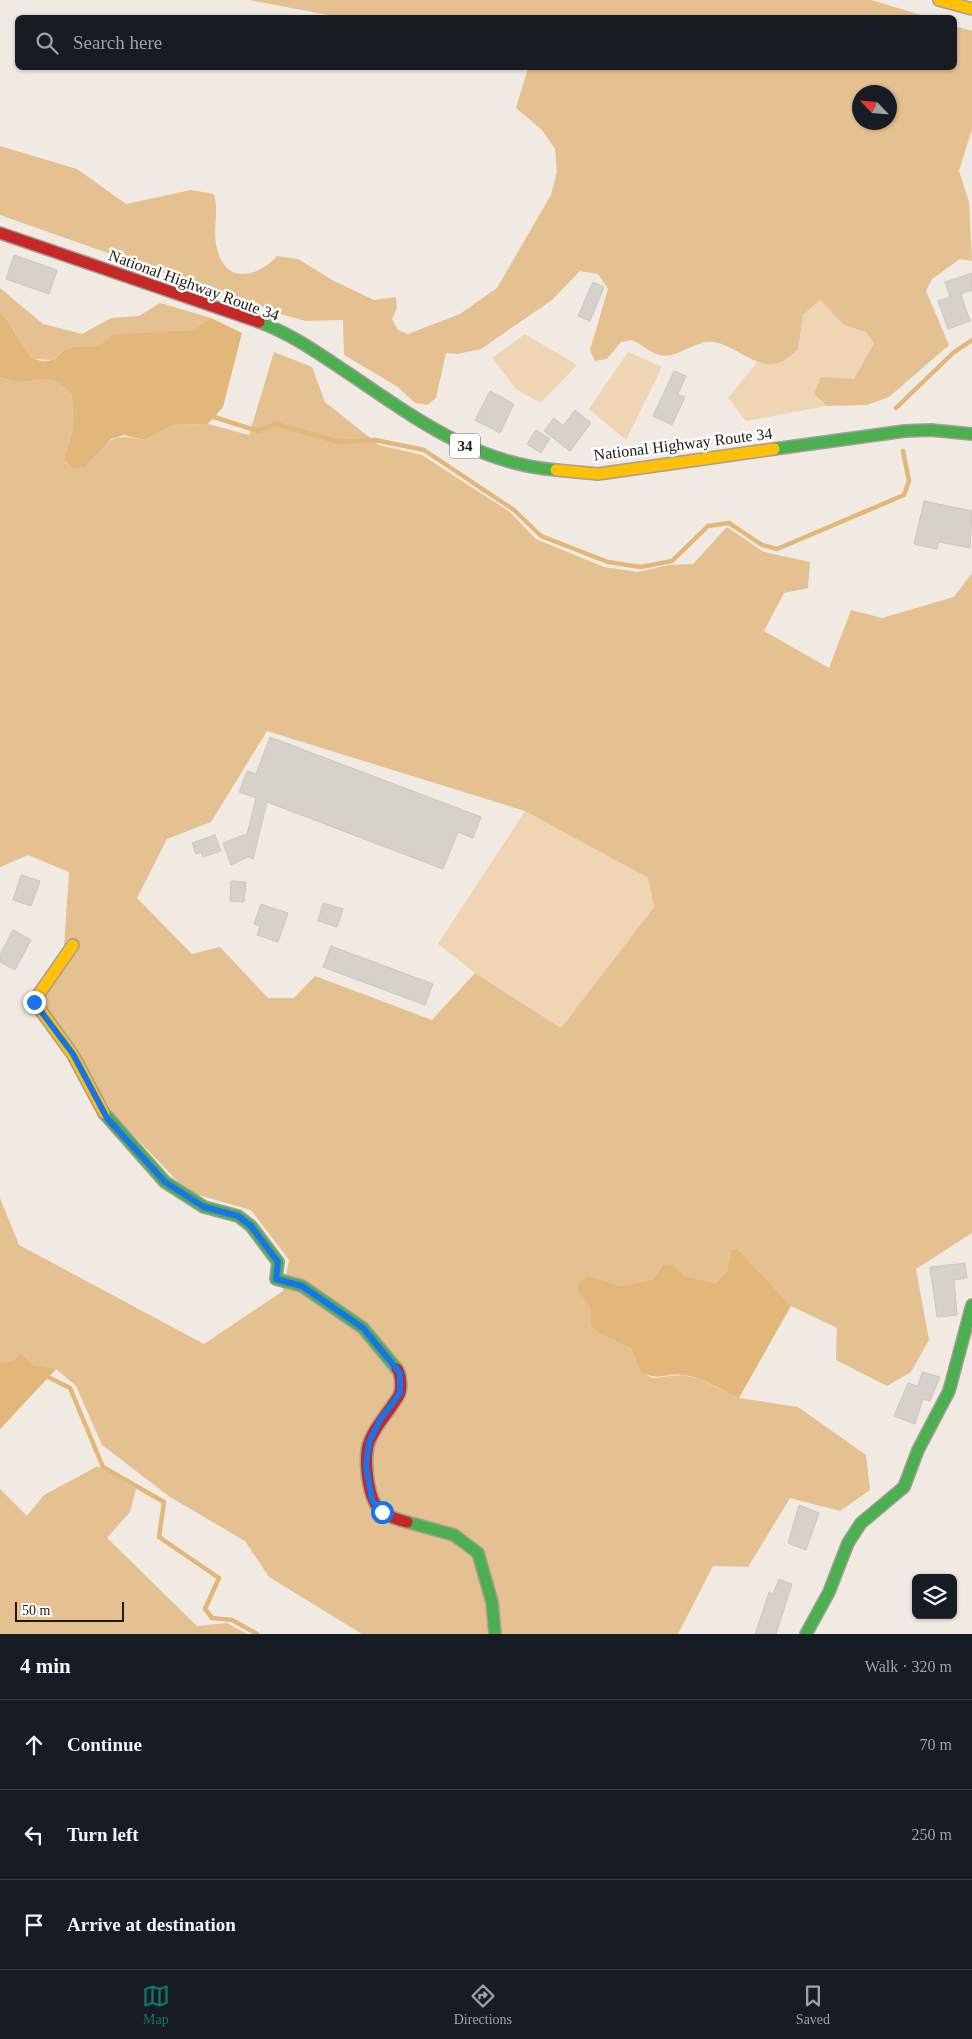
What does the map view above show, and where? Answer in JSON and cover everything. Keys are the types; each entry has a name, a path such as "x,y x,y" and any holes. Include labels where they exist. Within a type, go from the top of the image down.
{"main road":[{"path":"939,0 972,9"},
{"name":"National Highway Route 34","path":"0,233 263,324 305,344 438,433 496,460 526,468 598,474 905,431 931,430 972,434"},
{"path":"73,946 34,1002 73,1054 107,1118 165,1182 204,1207 238,1216 251,1226 278,1262 276,1279 302,1286 363,1328 400,1373 400,1393 380,1420 369,1442 366,1466 372,1500 382,1512 397,1519 454,1535 478,1553 492,1602 495,1634"},
{"path":"806,1634 829,1592 848,1543 861,1523 891,1500 904,1487 918,1450 949,1391 972,1306"}],"shaded area":[{"path":"249,0 871,0 921,15 328,15"},
{"path":"957,27 972,31 972,129 959,171 969,202 972,261 960,259 932,279 926,291 949,345 889,397 867,405 827,406 814,394 821,377 854,379 874,343 866,332 844,325 820,300 803,315 798,350 778,363 762,363 714,342 700,343 673,355 666,356 656,354 632,340 621,342 607,359 595,361 590,350 608,289 598,274 580,271 552,300 481,349 457,354 446,353 436,398 427,405 415,403 398,387 344,355 343,320 306,321 284,315 0,215 0,146 77,169 126,204 191,190 214,194 216,244 225,266 233,272 241,274 259,270 277,256 298,259 334,281 374,300 396,297 397,308 392,319 398,330 408,334 460,314 497,288 551,195 557,172 555,149 542,130 516,108 527,70 957,70"},
{"path":"0,288 43,324 82,334 111,318 139,316 160,303 211,318 193,330 113,334 103,344 88,349 67,349 52,360 36,359 25,352 14,329 0,312"},
{"path":"820,300 844,325 866,332 874,343 854,379 814,394 827,406 746,421 728,398 757,362 778,363 798,350 803,315"},
{"path":"0,312 28,353 38,360 44,361 54,359 68,349 96,346 113,334 193,330 211,318 242,333 223,407 208,424 173,425 145,440 124,435 111,439 86,466 74,469 64,459 73,428 72,395 53,380 42,379 17,382 0,377"},
{"path":"525,334 577,365 541,403 517,390 492,358"},
{"path":"274,352 312,367 325,402 379,445 422,455 510,512 536,539 604,567 638,572 668,565 693,564 727,527 764,552 810,562 808,588 784,593 764,631 829,668 851,610 882,618 954,597 972,573 972,1233 916,1269 929,1340 911,1372 887,1386 836,1360 837,1328 791,1306 738,1249 731,1250 727,1271 715,1283 685,1276 673,1265 663,1265 653,1279 621,1286 590,1276 578,1291 592,1308 599,1333 631,1349 641,1372 653,1378 682,1375 699,1379 739,1398 798,1407 866,1455 870,1490 840,1511 790,1498 748,1567 713,1566 678,1634 362,1634 269,1577 245,1541 170,1497 102,1445 76,1386 56,1369 0,1429 0,1198 19,1245 204,1344 283,1291 289,1260 251,1210 188,1192 115,1116 35,989 64,947 69,872 28,855 0,867 0,377 17,382 42,379 53,380 72,395 73,428 64,459 86,466 105,445 117,438 145,440 173,425 208,424 249,435","holes":["267,731 525,811 648,878 654,907 561,1028 475,973 432,1020 315,976 294,998 268,998 220,947 192,954 137,898 167,839 211,822"]},
{"path":"628,352 662,367 626,440 589,409"},
{"path":"525,811 648,878 654,907 561,1028 475,973 438,944"},
{"path":"738,1249 791,1306 739,1398 705,1381 684,1375 658,1377 641,1372 631,1349 599,1333 591,1325 591,1308 578,1291 580,1281 590,1276 621,1286 653,1279 663,1265 673,1265 685,1276 715,1283 727,1271 731,1250"},
{"path":"21,1354 34,1366 56,1369 0,1429 0,1363 13,1361"},
{"path":"98,1466 136,1489 130,1512 107,1538 197,1626 227,1623 247,1634 0,1634 0,1489 27,1516 44,1495"}],"building":[{"path":"14,255 57,270 49,294 6,279"},
{"path":"972,273 972,290 961,294 970,321 948,329 938,301 950,297 945,282"},
{"path":"593,282 604,287 590,321 578,316"},
{"path":"674,371 686,376 678,394 685,397 672,425 653,416"},
{"path":"490,391 514,404 500,433 475,420"},
{"path":"575,410 591,423 570,451 544,431 554,418 563,426"},
{"path":"536,430 550,439 541,453 527,444"},
{"path":"924,501 972,511 970,548 939,542 937,549 914,544"},
{"path":"270,737 481,817 473,838 458,832 443,869 267,802 253,859 248,857 231,865 223,843 247,834 256,798 239,792 247,771 256,774"},
{"path":"215,835 221,851 203,857 201,852 196,854 192,843"},
{"path":"21,875 40,881 31,906 13,900"},
{"path":"231,881 246,882 244,902 230,901"},
{"path":"323,903 343,909 337,927 318,921"},
{"path":"261,904 288,913 278,942 257,935 260,926 254,924"},
{"path":"13,930 31,940 15,970 0,962 0,955"},
{"path":"331,946 433,984 425,1005 323,967"},
{"path":"965,1263 967,1278 954,1280 957,1315 937,1317 930,1267"},
{"path":"922,1372 940,1377 930,1401 923,1399 915,1424 894,1416 908,1383 918,1386"},
{"path":"799,1505 819,1513 806,1550 788,1543"},
{"path":"779,1579 792,1584 776,1634 755,1634 769,1592 773,1594"}],"waterway":[{"path":"896,408 953,353 972,340"},
{"path":"214,417 258,431 276,424 339,442 375,440 424,450 514,510 541,536 608,562 641,567 672,561 708,526 729,523 762,545 777,549 904,495 909,481 903,451"},
{"path":"48,1377 70,1388 103,1467 164,1502 159,1537 219,1578 205,1609 212,1618 232,1620 257,1634"}],"traffic: fast":[{"path":"259,322 281,331 302,343 417,419 469,447 496,458 556,470"},
{"path":"774,449 905,431 931,430 972,434"},
{"path":"104,1113 165,1182 204,1207 238,1216 251,1226 278,1262 276,1279 302,1286 363,1328 397,1369"},
{"path":"806,1634 829,1592 848,1543 861,1523 904,1487 918,1450 949,1391 972,1305"},
{"path":"407,1522 454,1535 478,1553 492,1602 495,1634"}],"traffic: slow":[{"path":"939,0 972,9"},
{"path":"556,470 598,474 774,449"},
{"path":"73,945 34,1001 73,1055 104,1113"}],"traffic: jam":[{"path":"0,233 259,322"},
{"path":"397,1369 401,1385 400,1392 370,1440 367,1467 370,1489 377,1506 382,1512 407,1522"}],"route":[{"path":"34,1002 73,1054 107,1118 165,1182 204,1207 238,1216 251,1226 278,1262 276,1279 302,1286 363,1328 400,1373 400,1393 380,1420 369,1442 366,1466 372,1500 382,1512"}]}
